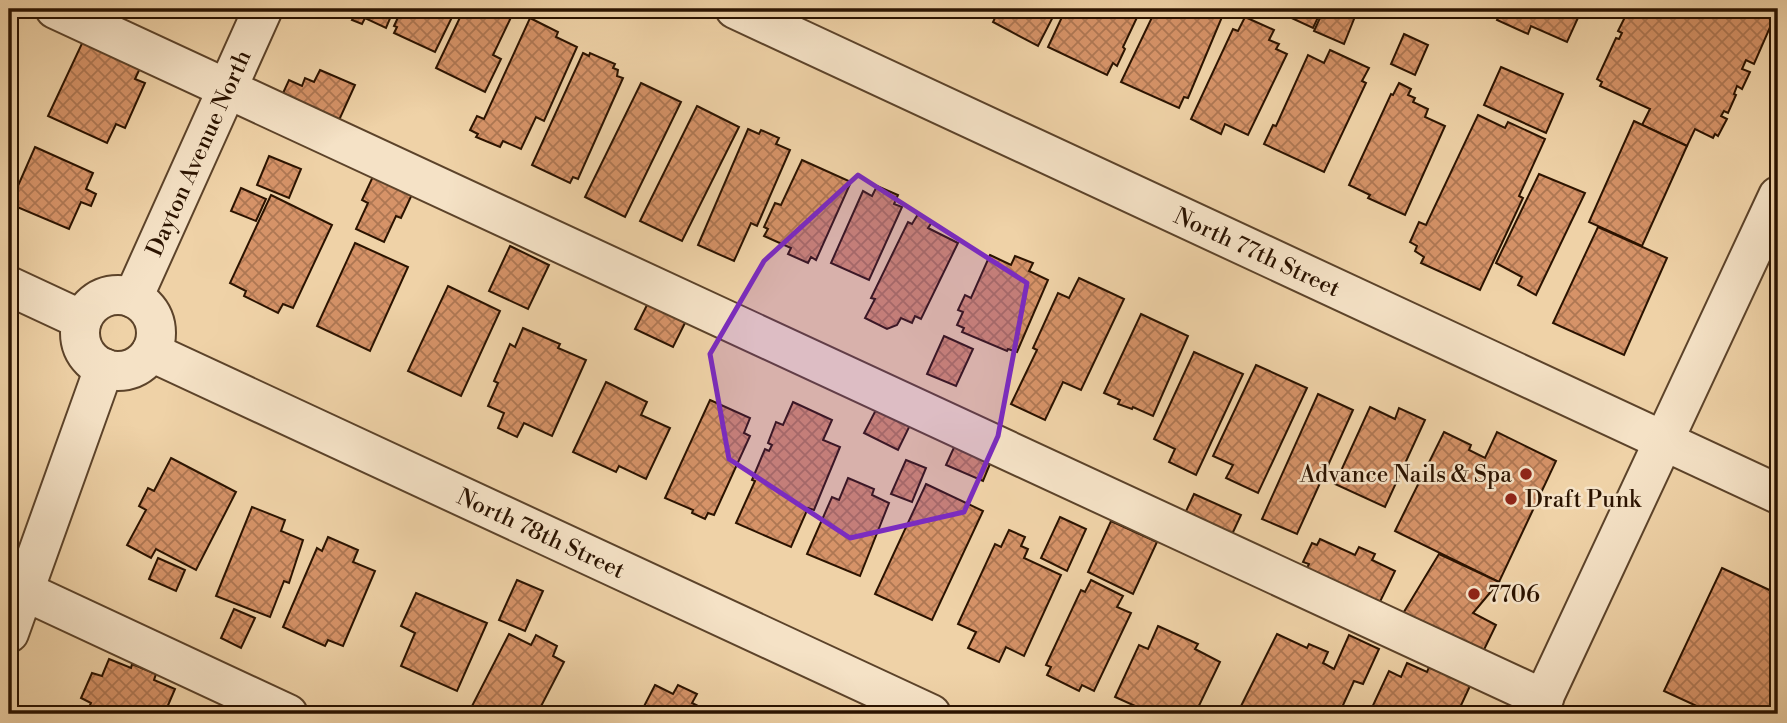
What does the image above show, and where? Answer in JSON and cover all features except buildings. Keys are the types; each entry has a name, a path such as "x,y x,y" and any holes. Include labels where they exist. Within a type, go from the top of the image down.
{"street":[{"path":"55,9 1540,706 1778,197"},
{"name":"Dayton Avenue North","path":"133,298 263,9"},
{"name":"North 77th Street","path":"735,9 1778,495"},
{"path":"9,286 82,320"},
{"path":"125,295 133,298 147,308 154,320 156,342 144,361 124,371 104,368 90,358 83,346 80,333 82,320 89,308 99,300 125,295"},
{"name":"North 78th Street","path":"151,352 931,714"},
{"path":"9,633 16,588 104,368"},
{"path":"16,588 288,714"}],"highlighted area":[{"path":"858,175 1027,283 998,436 964,512 850,538 729,459 710,354 764,261"}],"place":[{"name":"Advance Nails & Spa","path":"1526,474"},
{"name":"Draft Punk","path":"1511,499"},
{"name":"7706","path":"1474,594"}]}
